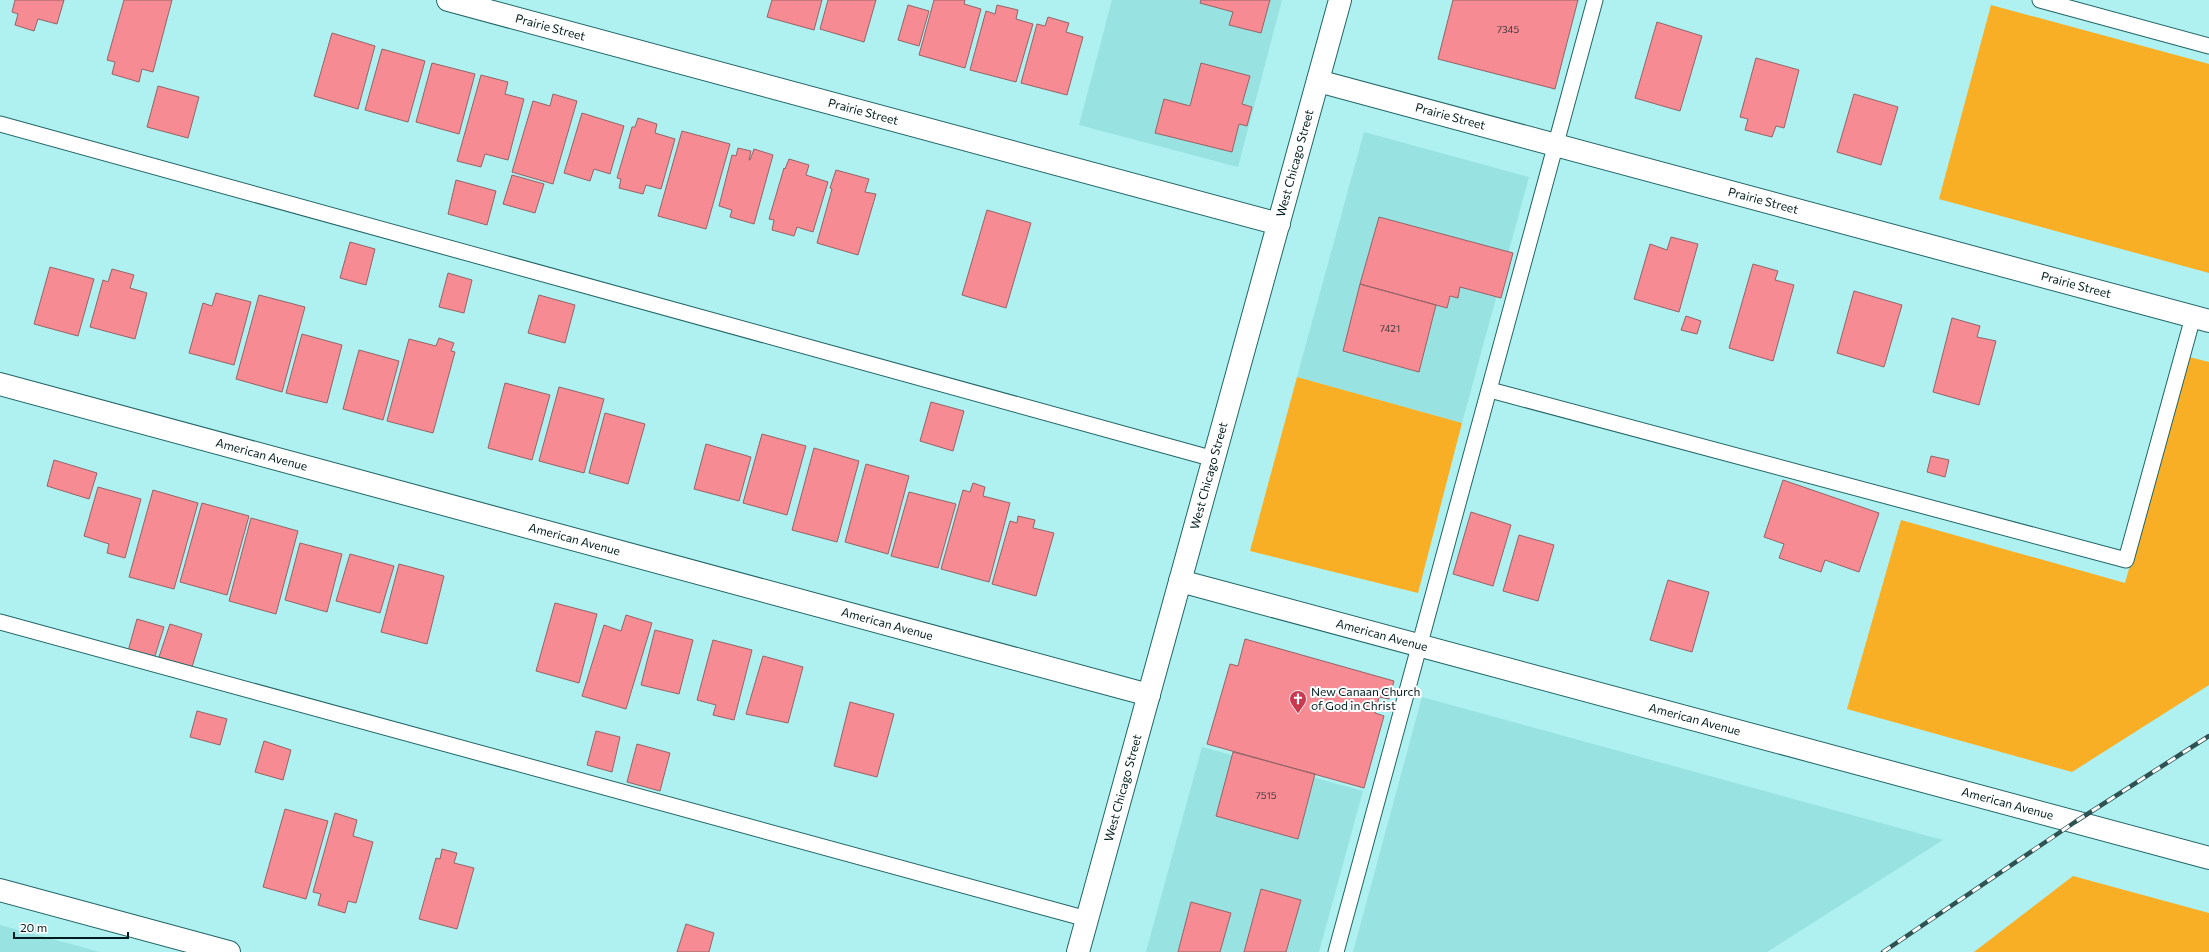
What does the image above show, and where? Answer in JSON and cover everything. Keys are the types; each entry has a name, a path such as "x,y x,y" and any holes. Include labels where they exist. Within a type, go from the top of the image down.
{"street":[{"name":"Prairie Street","path":"448,0 1279,224"},
{"name":"West Chicago Street","path":"1078,952 1340,0"},
{"name":"Prairie Street","path":"1318,80 2201,319"},
{"name":"American Avenue","path":"0,384 1149,695"},
{"name":"American Avenue","path":"1180,581 2209,858"},
{"path":"0,890 229,952"}],"lane":[{"path":"1336,952 1490,390 1563,147 1595,0"},
{"path":"2040,0 2209,46"},
{"path":"0,124 1214,459"},
{"path":"1490,390 2126,560 2201,319"},
{"path":"0,622 1087,919"}],"shaded area":[{"path":"1112,0 1282,0 1238,167 1079,125"},
{"path":"1991,5 2209,64 2209,273 1939,199"},
{"path":"1364,132 1529,177 1462,423 1297,377"},
{"path":"2189,357 2209,362 2209,685 2072,772 1847,709 1901,520 2125,583"},
{"path":"1297,377 1462,423 1418,593 1250,551"},
{"path":"1422,697 1943,840 1767,952 1353,952"},
{"path":"1202,747 1363,791 1319,952 1146,952"},
{"path":"2073,876 2209,913 2209,952 1974,952"},
{"path":"0,925 100,952 0,952"}],"building":[{"path":"15,0 64,0 57,24 38,19 34,31 15,25 18,14 12,12"},
{"path":"124,0 172,0 153,72 142,69 139,82 112,74 115,62 107,60"},
{"path":"772,0 822,0 814,30 767,17"},
{"path":"828,0 876,0 864,42 820,29"},
{"path":"934,0 965,0 964,4 981,9 965,68 919,55"},
{"path":"1201,0 1270,0 1261,33 1229,25 1233,12 1200,3"},
{"path":"1453,0 1578,0 1555,89 1438,59"},
{"path":"908,5 929,11 919,46 898,40"},
{"path":"997,5 1018,10 1016,19 1033,24 1016,82 970,70 986,11 995,14"},
{"path":"1048,17 1069,23 1066,32 1083,37 1067,95 1021,83 1037,24 1045,26"},
{"path":"1657,22 1702,36 1680,111 1635,98"},
{"path":"332,33 375,46 358,109 314,96"},
{"path":"382,49 425,61 408,122 365,110"},
{"path":"1756,58 1799,70 1784,128 1776,126 1772,137 1745,130 1748,119 1740,117"},
{"path":"432,63 475,74 459,134 416,122"},
{"path":"1201,63 1250,76 1242,104 1252,107 1247,126 1239,124 1232,152 1155,133 1164,99 1190,106"},
{"path":"481,75 508,82 505,94 524,99 508,160 485,154 481,167 457,161"},
{"path":"158,86 199,97 188,138 147,127"},
{"path":"553,94 577,101 553,184 512,172 533,101 550,106"},
{"path":"1854,94 1898,107 1881,165 1837,152"},
{"path":"582,113 624,126 610,174 594,169 590,181 564,173"},
{"path":"638,118 657,124 655,133 675,139 661,189 646,185 643,194 619,188 621,179 617,178 632,127 635,127"},
{"path":"682,131 730,144 706,229 658,216"},
{"path":"738,148 751,151 749,160 754,149 773,155 754,224 730,217 732,210 719,206 732,155 736,156"},
{"path":"789,159 809,165 806,175 828,182 813,232 797,227 794,236 772,230 774,220 769,219 784,168 785,169"},
{"path":"836,170 869,179 865,192 876,194 858,255 817,243 832,189 830,188"},
{"path":"512,175 544,184 535,213 503,204"},
{"path":"456,180 496,191 487,225 448,214"},
{"path":"987,210 1031,223 1006,308 962,295"},
{"path":"1379,217 1513,253 1501,298 1460,287 1458,298 1450,296 1447,308 1360,284"},
{"path":"1671,237 1698,244 1679,312 1634,299 1650,244 1667,250"},
{"path":"350,242 375,249 366,285 340,278"},
{"path":"1753,264 1778,271 1775,280 1794,285 1773,361 1729,348"},
{"path":"50,267 94,279 78,336 34,324"},
{"path":"112,269 134,275 130,288 147,293 135,339 90,327 103,280 108,282"},
{"path":"448,273 472,280 464,313 439,307"},
{"path":"1360,284 1436,305 1419,372 1343,351"},
{"path":"1854,291 1902,305 1884,367 1837,353"},
{"path":"216,293 251,302 234,365 189,353 203,303 212,306"},
{"path":"259,295 305,307 282,392 236,379"},
{"path":"539,295 575,305 565,343 528,333"},
{"path":"1686,316 1701,321 1697,334 1681,330"},
{"path":"1952,318 1980,326 1977,337 1996,341 1979,405 1933,392"},
{"path":"302,334 342,345 327,403 286,393"},
{"path":"439,338 454,343 451,351 455,352 433,433 387,421 409,339 436,346"},
{"path":"359,350 399,361 383,420 343,409"},
{"path":"505,383 550,395 532,460 488,448"},
{"path":"559,387 604,399 584,473 539,461"},
{"path":"931,402 964,411 953,451 920,441"},
{"path":"605,413 645,424 628,484 589,473"},
{"path":"762,434 806,446 787,515 743,503"},
{"path":"706,444 751,457 739,501 694,489"},
{"path":"814,448 859,461 837,542 792,530"},
{"path":"1931,456 1949,460 1945,477 1927,472"},
{"path":"54,460 97,473 89,499 47,486"},
{"path":"866,464 909,476 888,554 845,542"},
{"path":"1783,480 1879,513 1859,572 1825,560 1821,572 1779,558 1784,544 1764,537"},
{"path":"973,483 985,487 983,496 1010,503 989,582 941,569 963,490 970,492"},
{"path":"98,487 141,499 125,558 107,553 109,544 84,536"},
{"path":"153,490 198,503 174,589 129,577"},
{"path":"909,492 956,504 938,568 891,556"},
{"path":"202,503 249,516 227,595 180,582"},
{"path":"1471,512 1511,525 1493,586 1453,574"},
{"path":"1018,516 1035,520 1033,528 1054,533 1036,596 992,584 1010,521 1017,523"},
{"path":"251,518 298,531 276,614 229,601"},
{"path":"1519,535 1554,545 1538,601 1503,591"},
{"path":"300,543 342,554 327,612 285,600"},
{"path":"350,554 394,566 380,613 336,601"},
{"path":"399,564 444,576 427,644 381,632"},
{"path":"1668,580 1709,592 1692,652 1650,640"},
{"path":"555,603 597,614 579,683 536,671"},
{"path":"626,615 652,623 626,709 582,696 604,625 621,631"},
{"path":"137,619 164,627 154,659 128,651"},
{"path":"170,624 202,634 192,667 159,657"},
{"path":"655,630 693,640 679,694 641,685"},
{"name":"New Canaan Church of God in Christ","path":"1245,639 1394,681 1389,699 1379,697 1375,713 1384,716 1364,788 1207,744 1230,664 1238,666"},
{"path":"713,640 752,650 734,720 713,715 716,705 697,700"},
{"path":"763,656 803,667 788,723 746,714"},
{"path":"850,702 894,714 877,777 834,766"},
{"path":"197,711 227,719 220,745 190,737"},
{"path":"596,731 620,737 612,772 587,765"},
{"path":"264,741 291,750 283,780 255,772"},
{"path":"637,744 670,753 660,791 627,782"},
{"path":"1233,752 1315,774 1298,839 1216,816"},
{"path":"285,809 328,821 306,899 263,887"},
{"path":"335,813 357,820 353,836 373,842 356,903 348,901 345,913 318,905 321,894 313,892"},
{"path":"442,849 457,853 454,863 474,868 457,929 419,919 436,858 440,859"},
{"path":"1261,889 1301,900 1286,952 1244,952"},
{"path":"1191,902 1231,913 1220,952 1178,952"},
{"path":"686,924 714,933 709,952 677,952"}],"railway":[{"path":"1883,952 2075,822 2209,736"}],"place":[{"name":"New Canaan Church of God in Christ","path":"1298,714"}]}
